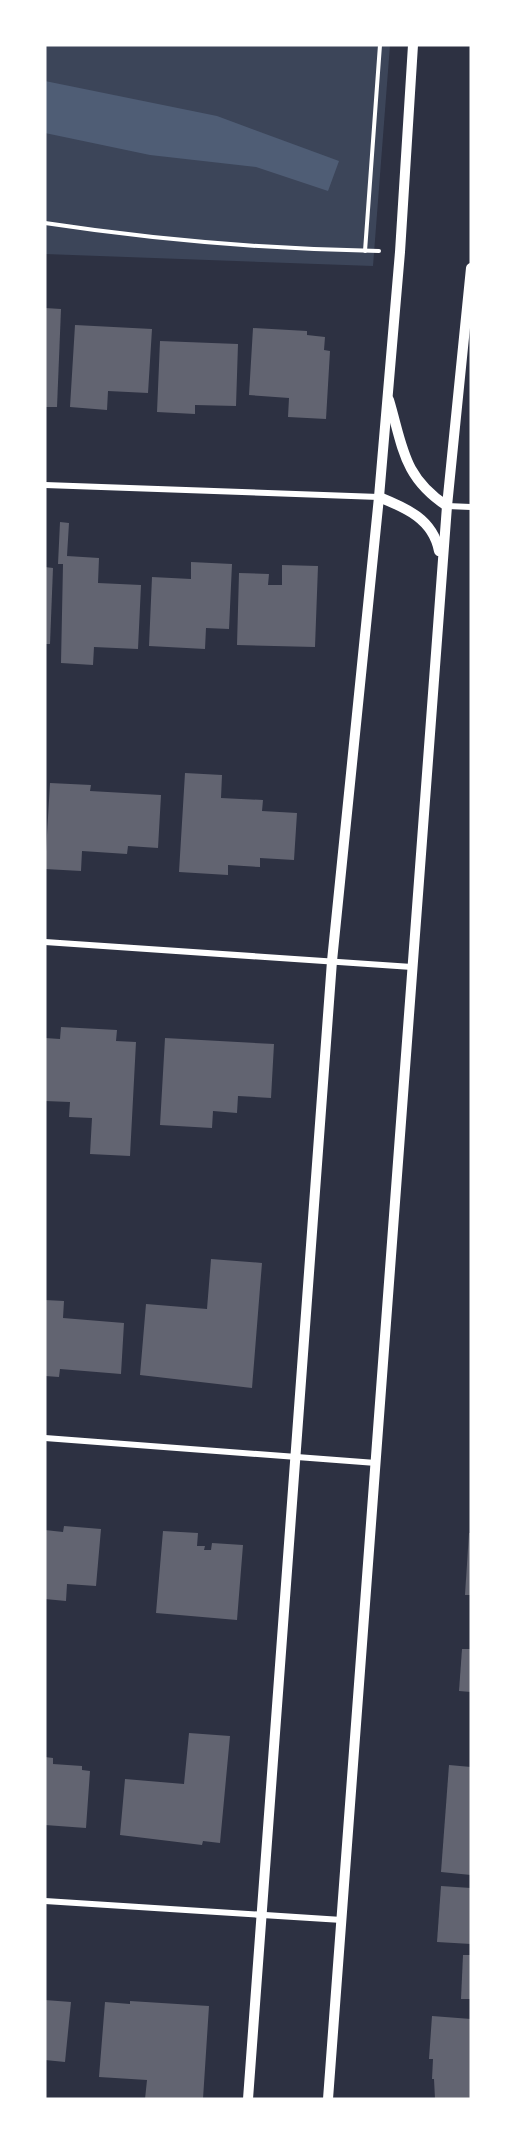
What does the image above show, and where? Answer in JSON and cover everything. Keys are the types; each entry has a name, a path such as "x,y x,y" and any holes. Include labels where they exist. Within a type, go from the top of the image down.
{"street":[{"path":"248,2099 332,961 379,497 400,252 413,45"},
{"path":"328,2099 442,567 471,268"},
{"path":"388,394 415,478 427,493 447,506 471,507"},
{"path":"45,485 379,497 412,511 436,535 442,567"},
{"path":"45,942 412,967"},
{"path":"45,1438 376,1463"},
{"path":"45,1901 342,1920"}],"path":[{"path":"365,251 380,45"},
{"path":"45,223 148,238 221,245 400,252"}],"shaded area":[{"path":"45,45 390,45 373,266 45,254"},
{"path":"45,81 217,116 339,161 328,191 256,167 150,155 45,133"}],"building":[{"path":"45,308 61,309 57,407 45,407"},
{"path":"75,325 152,329 148,393 108,391 107,410 70,407"},
{"path":"253,328 307,331 307,335 325,337 324,350 330,351 326,419 288,417 289,398 249,395"},
{"path":"160,341 238,344 236,406 195,405 195,414 157,412"},
{"path":"60,522 69,523 67,556 99,558 98,583 141,585 138,649 94,647 93,665 61,663 63,564 58,564"},
{"path":"191,562 232,564 229,629 206,628 205,649 149,646 152,577 191,579"},
{"path":"282,565 318,566 315,647 237,645 239,573 269,574 268,585 282,585"},
{"path":"45,567 53,568 50,644 45,644"},
{"path":"185,773 222,775 221,798 263,800 262,811 297,813 294,860 260,858 260,867 228,865 228,875 179,872"},
{"path":"50,783 91,785 90,791 161,795 158,848 128,846 127,854 82,851 81,871 45,869"},
{"path":"61,1027 117,1030 116,1041 136,1042 130,1156 90,1154 92,1118 69,1117 70,1102 45,1101 45,1038 60,1039"},
{"path":"165,1038 274,1044 271,1098 238,1096 237,1113 213,1111 212,1128 160,1125"},
{"path":"211,1259 262,1263 252,1388 140,1375 146,1304 207,1309"},
{"path":"45,1300 64,1301 63,1318 124,1323 121,1374 60,1369 59,1377 45,1376"},
{"path":"64,1526 101,1529 96,1586 67,1584 66,1601 45,1599 45,1530 63,1532"},
{"path":"163,1531 198,1533 197,1546 205,1546 204,1550 211,1550 212,1543 243,1545 237,1620 156,1613"},
{"path":"469,1533 471,1533 471,1595 465,1595"},
{"path":"462,1649 471,1649 471,1692 459,1691"},
{"path":"189,1733 230,1736 220,1843 203,1841 202,1845 120,1835 125,1779 184,1784"},
{"path":"45,1757 53,1758 53,1764 82,1766 82,1770 90,1771 86,1828 45,1825"},
{"path":"449,1765 471,1767 471,1875 441,1872"},
{"path":"441,1886 471,1888 471,1944 437,1942"},
{"path":"463,1955 471,1955 471,1999 461,1999"},
{"path":"45,2000 71,2002 65,2062 45,2060"},
{"path":"130,2001 209,2006 203,2099 145,2099 147,2080 99,2077 105,2002 130,2004"},
{"path":"432,2016 471,2019 471,2099 435,2099 434,2079 432,2079 433,2059 429,2059"}]}
